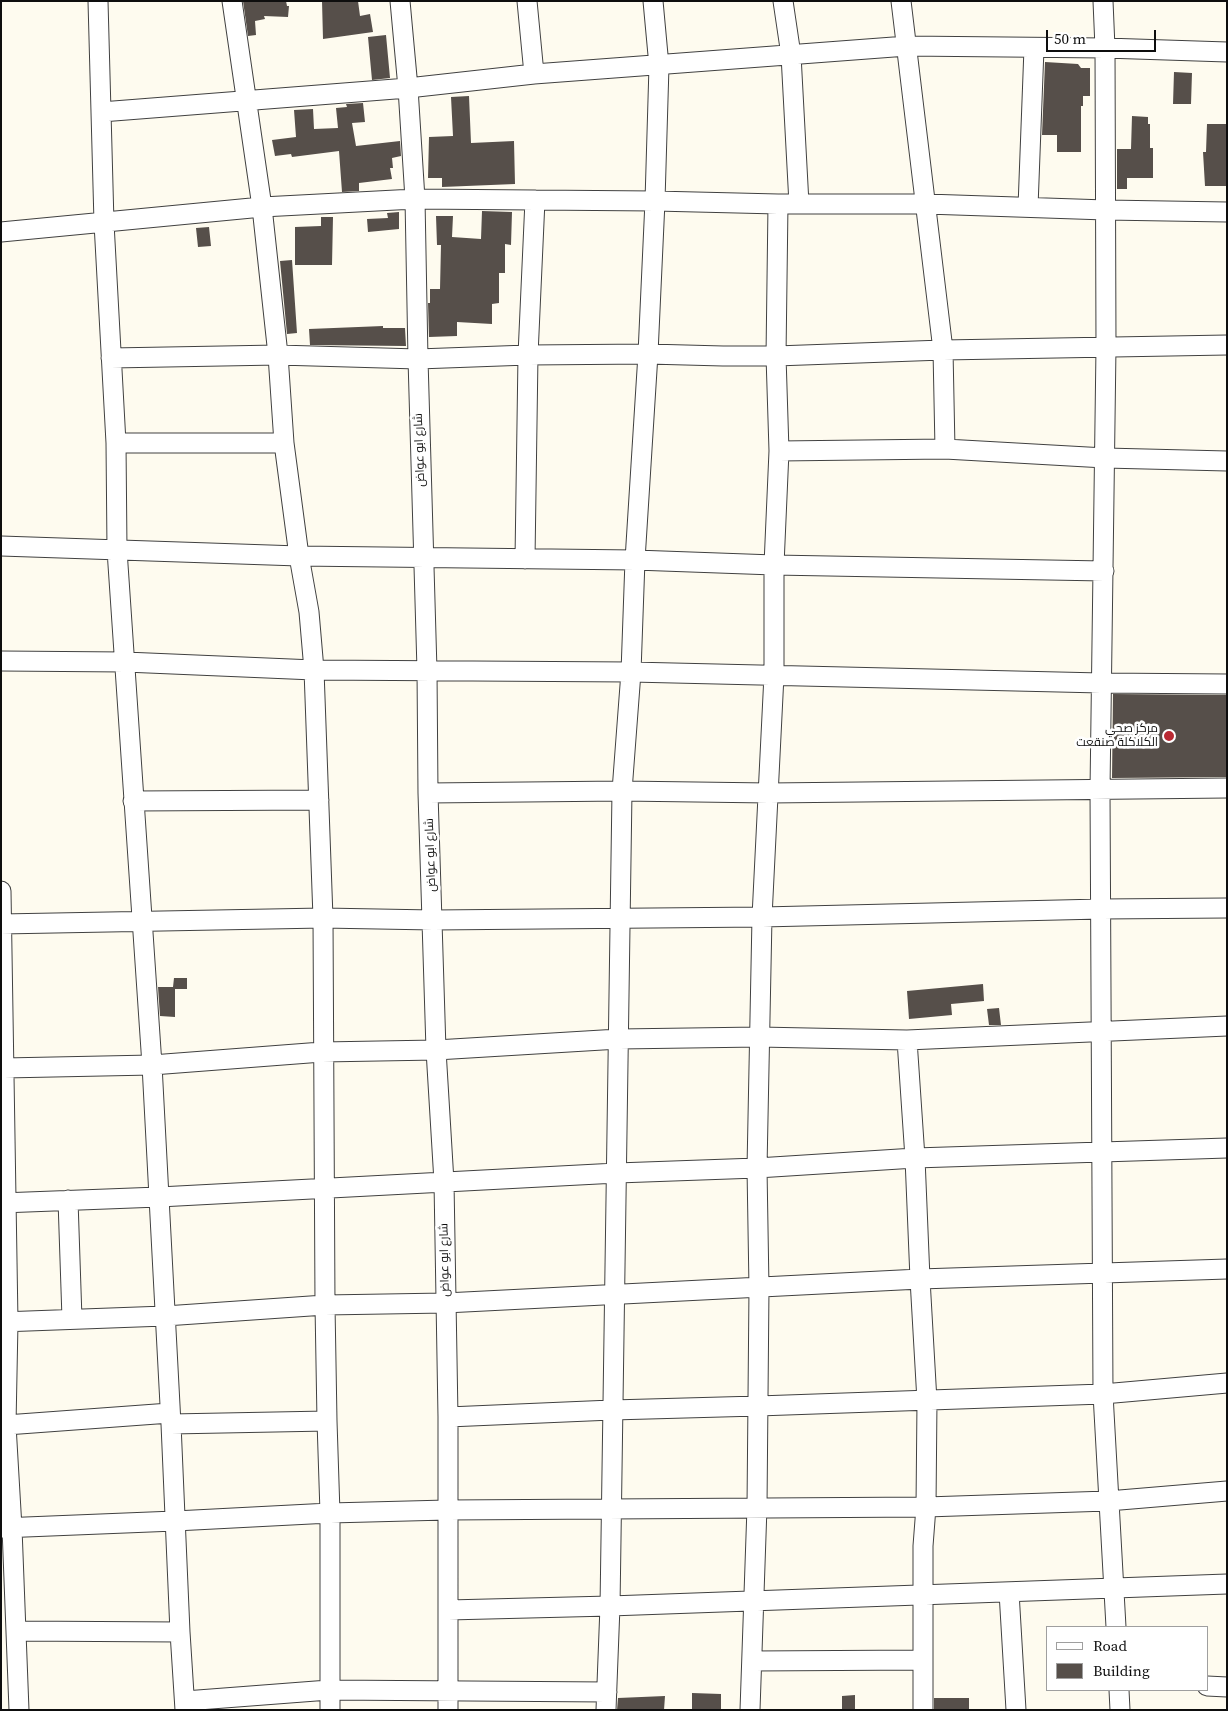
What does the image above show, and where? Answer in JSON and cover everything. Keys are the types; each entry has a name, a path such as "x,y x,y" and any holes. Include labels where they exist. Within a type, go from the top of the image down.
{"street":[{"path":"98,1 104,223 116,443 117,550 160,1197 185,1706 329,1690 448,1701 607,1701 622,791 631,672 635,560 648,354 655,201 659,66 653,1"},
{"path":"232,1 262,208 278,355 284,443 308,612 314,670 323,918 324,1305 330,1513 330,1710"},
{"name":"شارع ابو عواض","path":"400,1 415,199 427,670 428,793 436,1050 444,1182 448,1417 448,1701"},
{"path":"527,1 534,74"},
{"path":"782,1 791,55 799,204"},
{"path":"901,1 943,350 945,449"},
{"path":"1103,1 1106,210 1104,571 1100,790 1103,1394 1116,1626"},
{"path":"101,112 408,88 534,74 907,46 1105,48 1227,52"},
{"path":"1028,207 1034,48"},
{"path":"1,232 262,208 415,199 926,204 1227,212"},
{"path":"525,559 528,355 535,200"},
{"path":"750,1710 757,1507 759,1037 762,918 774,675 774,565 779,451 776,356 778,204"},
{"path":"111,358 278,355 418,360 528,355 776,356 943,350 1227,345"},
{"path":"116,443 284,443"},
{"path":"779,451 945,449 1105,458 1227,461"},
{"path":"1,546 299,556 635,560 774,565 1104,571"},
{"path":"1,661 125,662 314,670 631,672 1101,683 1227,684"},
{"path":"428,793 622,791 769,793 1227,788"},
{"path":"133,801 319,800"},
{"path":"1,891 7,1528 16,1631 19,1710"},
{"path":"2,924 323,918 433,920 762,918 1101,909 1227,908"},
{"path":"4,1068 152,1065 322,1052 436,1050 619,1039 759,1037 907,1040 1227,1026"},
{"path":"907,1040 928,1401 926,1508 923,1546 923,1710"},
{"path":"4,1202 160,1197 617,1173 757,1168 915,1158 1227,1148"},
{"path":"68,1200 72,1319"},
{"path":"5,1322 165,1316 324,1305 445,1303 920,1279 1227,1269"},
{"path":"448,1417 1103,1394 1227,1383"},
{"path":"6,1425 171,1419 327,1421"},
{"path":"7,1528 330,1513 447,1510 757,1507 926,1508 1108,1502 1227,1491"},
{"path":"448,1610 1227,1584"},
{"path":"1009,1592 1016,1710"},
{"path":"16,1631 180,1632"},
{"path":"752,1661 923,1660"},
{"path":"1208,1686 1227,1687"},
{"path":"1119,1691 1120,1710"}],"building":[{"path":"243,1 286,1 287,6 289,6 288,17 264,16 265,19 255,21 256,35 248,36"},
{"path":"322,1 358,1 360,16 370,14 373,32 323,39"},
{"path":"386,35 390,78 372,80 368,37"},
{"path":"1045,62 1078,64 1081,68 1090,68 1090,96 1083,96 1083,106 1081,106 1081,152 1057,152 1057,135 1042,135"},
{"path":"1174,72 1192,73 1191,104 1173,104"},
{"path":"469,96 471,143 514,141 515,184 442,187 442,178 428,178 429,137 453,136 451,97"},
{"path":"363,103 365,122 352,123 356,146 400,141 401,156 392,158 393,168 390,168 392,179 359,183 359,191 342,192 339,151 292,157 291,154 275,156 272,140 296,137 294,110 313,109 314,129 338,128 336,108 347,107 346,104"},
{"path":"1132,116 1148,117 1148,124 1150,124 1150,148 1153,148 1153,178 1127,178 1127,189 1117,189 1117,149 1131,149"},
{"path":"1207,124 1227,124 1227,186 1205,186 1203,152 1206,152"},
{"path":"482,211 512,212 511,245 505,244 505,273 499,273 499,303 492,304 492,324 457,322 457,336 429,337 428,303 430,303 430,289 440,289 441,245 437,245 436,216 453,216 452,237 481,239"},
{"path":"399,212 399,229 368,232 367,219 388,218 387,213"},
{"path":"321,217 333,217 332,265 295,265 295,227 321,226"},
{"path":"209,227 211,246 198,247 196,228"},
{"path":"292,260 297,333 287,334 280,261"},
{"path":"383,326 383,328 405,328 406,346 310,345 309,329"},
{"name":"مركز صحي الكلاكلة صنقعت","path":"1113,694 1227,695 1227,777 1112,778"},
{"path":"174,978 187,978 187,989 175,989 175,1017 160,1016 158,987 173,987"},
{"path":"983,984 984,1001 951,1004 952,1015 909,1019 907,991"},
{"path":"999,1008 1001,1025 989,1025 987,1009"},
{"path":"692,1693 721,1694 721,1710 692,1710"},
{"path":"855,1695 855,1710 842,1710 842,1696"},
{"path":"665,1696 664,1710 617,1710 618,1698"},
{"path":"934,1698 969,1698 969,1710 934,1710"}],"place":[{"name":"مركز صحي الكلاكلة صنقعت","path":"1169,736"}]}
